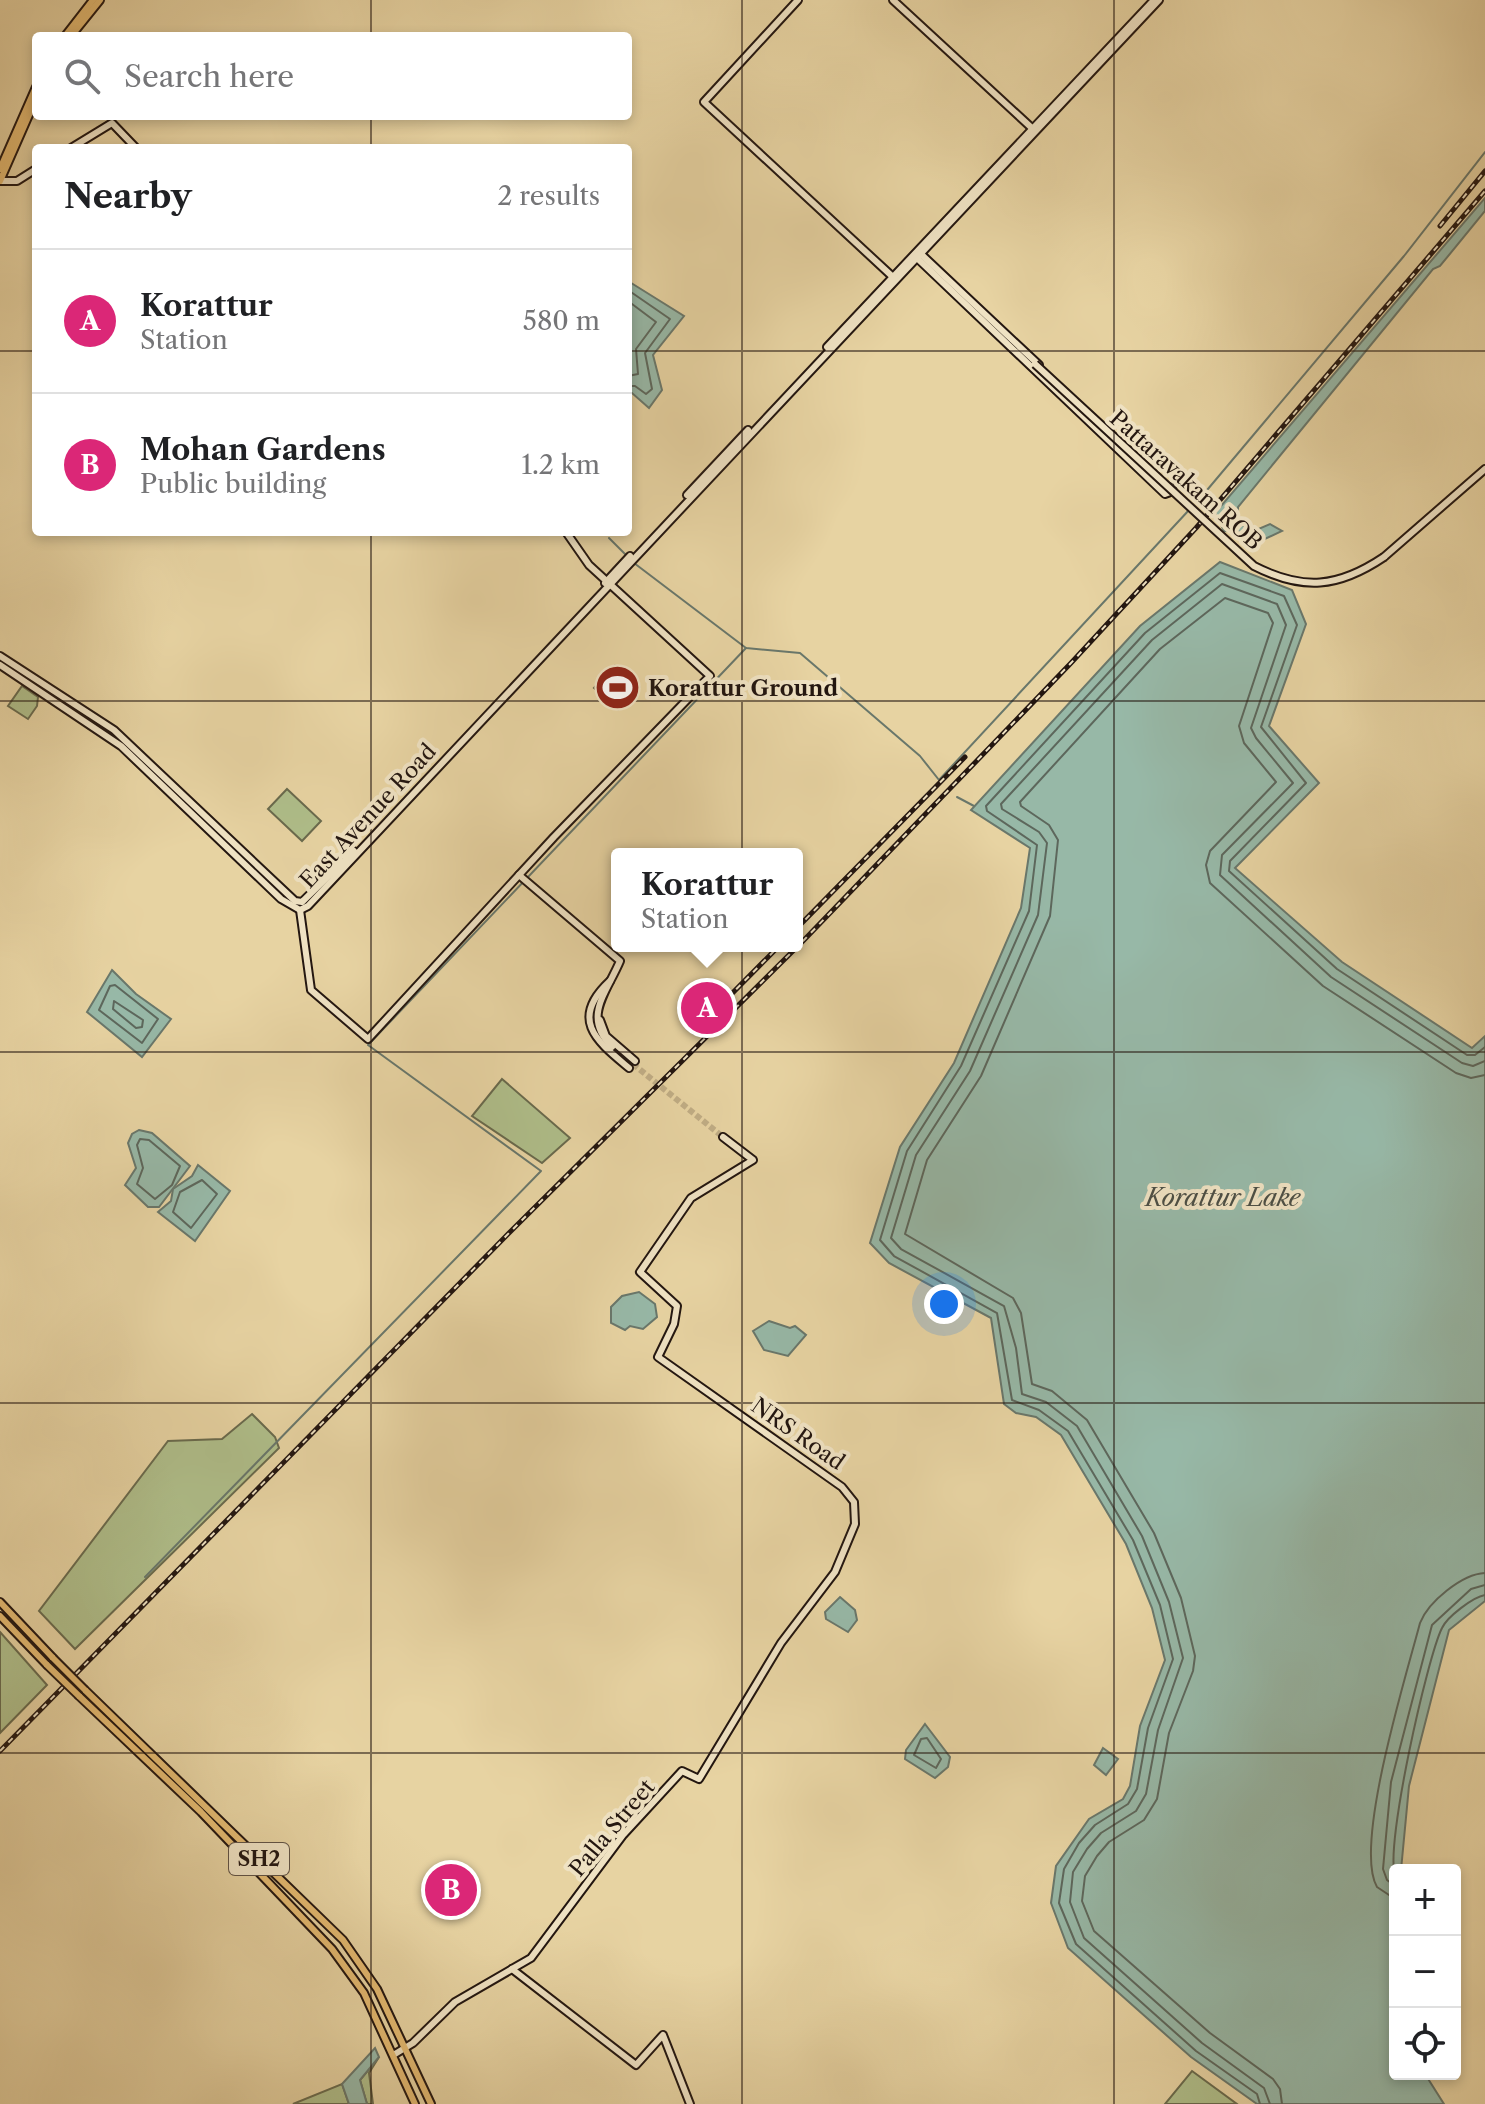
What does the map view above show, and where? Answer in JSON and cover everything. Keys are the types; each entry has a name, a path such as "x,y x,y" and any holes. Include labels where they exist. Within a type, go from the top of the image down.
{"main road":[{"path":"68,32 93,0"},
{"path":"74,32 100,0"},
{"path":"0,169 32,96"},
{"path":"0,181 32,108"},
{"name":"SH2","path":"0,1602 85,1690 343,1940 372,1981 431,2104"},
{"name":"SH2","path":"0,1616 201,1812 332,1949 364,1993 395,2054 415,2104"}],"street":[{"path":"798,0 704,102 894,278"},
{"path":"893,0 1034,130"},
{"path":"733,449 1156,0"},
{"path":"78,144 112,123 132,144"},
{"path":"0,181 17,181 32,172"},
{"path":"733,449 918,255"},
{"path":"918,255 1173,491 1165,494 1019,349"},
{"name":"Pattaravakam ROB","path":"1019,349 1254,566 1296,583 1328,582 1360,572 1384,557 1485,469"},
{"name":"East Avenue Road","path":"0,656 124,738 281,894 300,902 311,896 733,449"},
{"path":"300,910 311,990 368,1039 710,676 589,565 569,536"},
{"name":"East Avenue Road","path":"0,665 121,746 300,910 316,898 608,583"},
{"path":"521,877 620,961 601,1010 600,1025 606,1036 635,1061"},
{"path":"612,1047 596,1026 600,1005 613,979"},
{"path":"613,979 597,998 589,1026 592,1036 629,1068"},
{"name":"NRS Road","path":"723,1137 753,1160 691,1198 640,1272 677,1306 674,1324 658,1357 842,1487 854,1502 855,1524 835,1572"},
{"name":"Palla Street","path":"395,2054 455,2002 531,1958 623,1835 682,1771 699,1779 781,1643 835,1572"},
{"path":"512,1969 636,2065 663,2035 690,2104"}],"green space":[{"name":"Korattur Ground","path":"615,666 639,687 618,709 594,688"},
{"path":"22,686 38,697 37,706 28,719 8,706"},
{"path":"287,789 321,821 302,841 268,809"},
{"path":"502,1079 570,1138 542,1163 472,1116"},
{"path":"252,1414 275,1437 279,1448 75,1649 39,1611 168,1441 222,1439"},
{"path":"0,1632 47,1685 0,1733"},
{"path":"379,2057 369,2073 373,2104 367,2104 360,2080"},
{"path":"1192,2071 1237,2104 1165,2104"},
{"path":"342,2084 349,2104 293,2104"}],"water":[{"path":"1485,198 1485,211 1440,266 1433,269 1238,507 1238,523 1254,531 1270,524 1282,531 1256,543 1244,532 1224,531 1215,513"},
{"path":"632,284 684,316 653,355 662,390 649,408 632,393"},
{"name":"Korattur Lake","path":"1220,562 1292,590 1306,624 1269,726 1319,783 1235,868 1342,962 1472,1048 1485,1036 1485,1601 1449,1630 1409,1786 1402,1864 1389,1864 1389,2080 1429,2080 1444,2104 1257,2104 1191,2057 1068,1948 1051,1903 1056,1866 1089,1819 1123,1799 1130,1786 1140,1726 1165,1660 1152,1608 1126,1544 1061,1435 1036,1417 1016,1413 1004,1404 991,1318 889,1263 870,1243 900,1147 954,1063 1021,908 1030,848 971,810 1140,626"},
{"path":"112,970 136,994 171,1019 142,1057 87,1012"},
{"path":"139,1130 152,1133 190,1166 159,1207 148,1207 125,1185 136,1168 128,1143 132,1134"},
{"path":"198,1165 230,1191 195,1241 158,1212 171,1201 173,1189 192,1176"},
{"path":"639,1292 655,1304 657,1317 643,1329 630,1326 625,1330 611,1323 611,1307 622,1296"},
{"path":"769,1321 790,1328 795,1326 806,1335 788,1356 764,1350 753,1331"},
{"path":"840,1597 855,1610 857,1620 848,1632 826,1619 825,1612"},
{"path":"925,1724 950,1757 948,1767 935,1778 905,1759 906,1750"},
{"path":"1103,1748 1118,1759 1106,1775 1094,1765"},
{"path":"375,2048 379,2057 360,2080 367,2104 349,2104 342,2084"}],"waterway":[{"path":"1197,502 1404,256 1485,152"},
{"path":"634,563 746,648 800,653 920,756 939,780 1189,510"},
{"path":"609,538 627,556"},
{"path":"145,1577 541,1171 368,1045 746,648"},
{"path":"957,797 974,806"}],"tunnel":[{"path":"612,1047 723,1137"}],"railway":[{"path":"1440,226 1485,171"},
{"path":"803,941 1071,663 1196,528 1485,191"},
{"path":"803,922 965,757"},
{"path":"694,1032 773,952"},
{"path":"0,1751 510,1232 792,952"}],"place":[{"name":"Korattur Ground","path":"617,688"},
{"name":"Korattur","path":"707,1008"},
{"name":"Mohan Gardens","path":"451,1890"}]}
